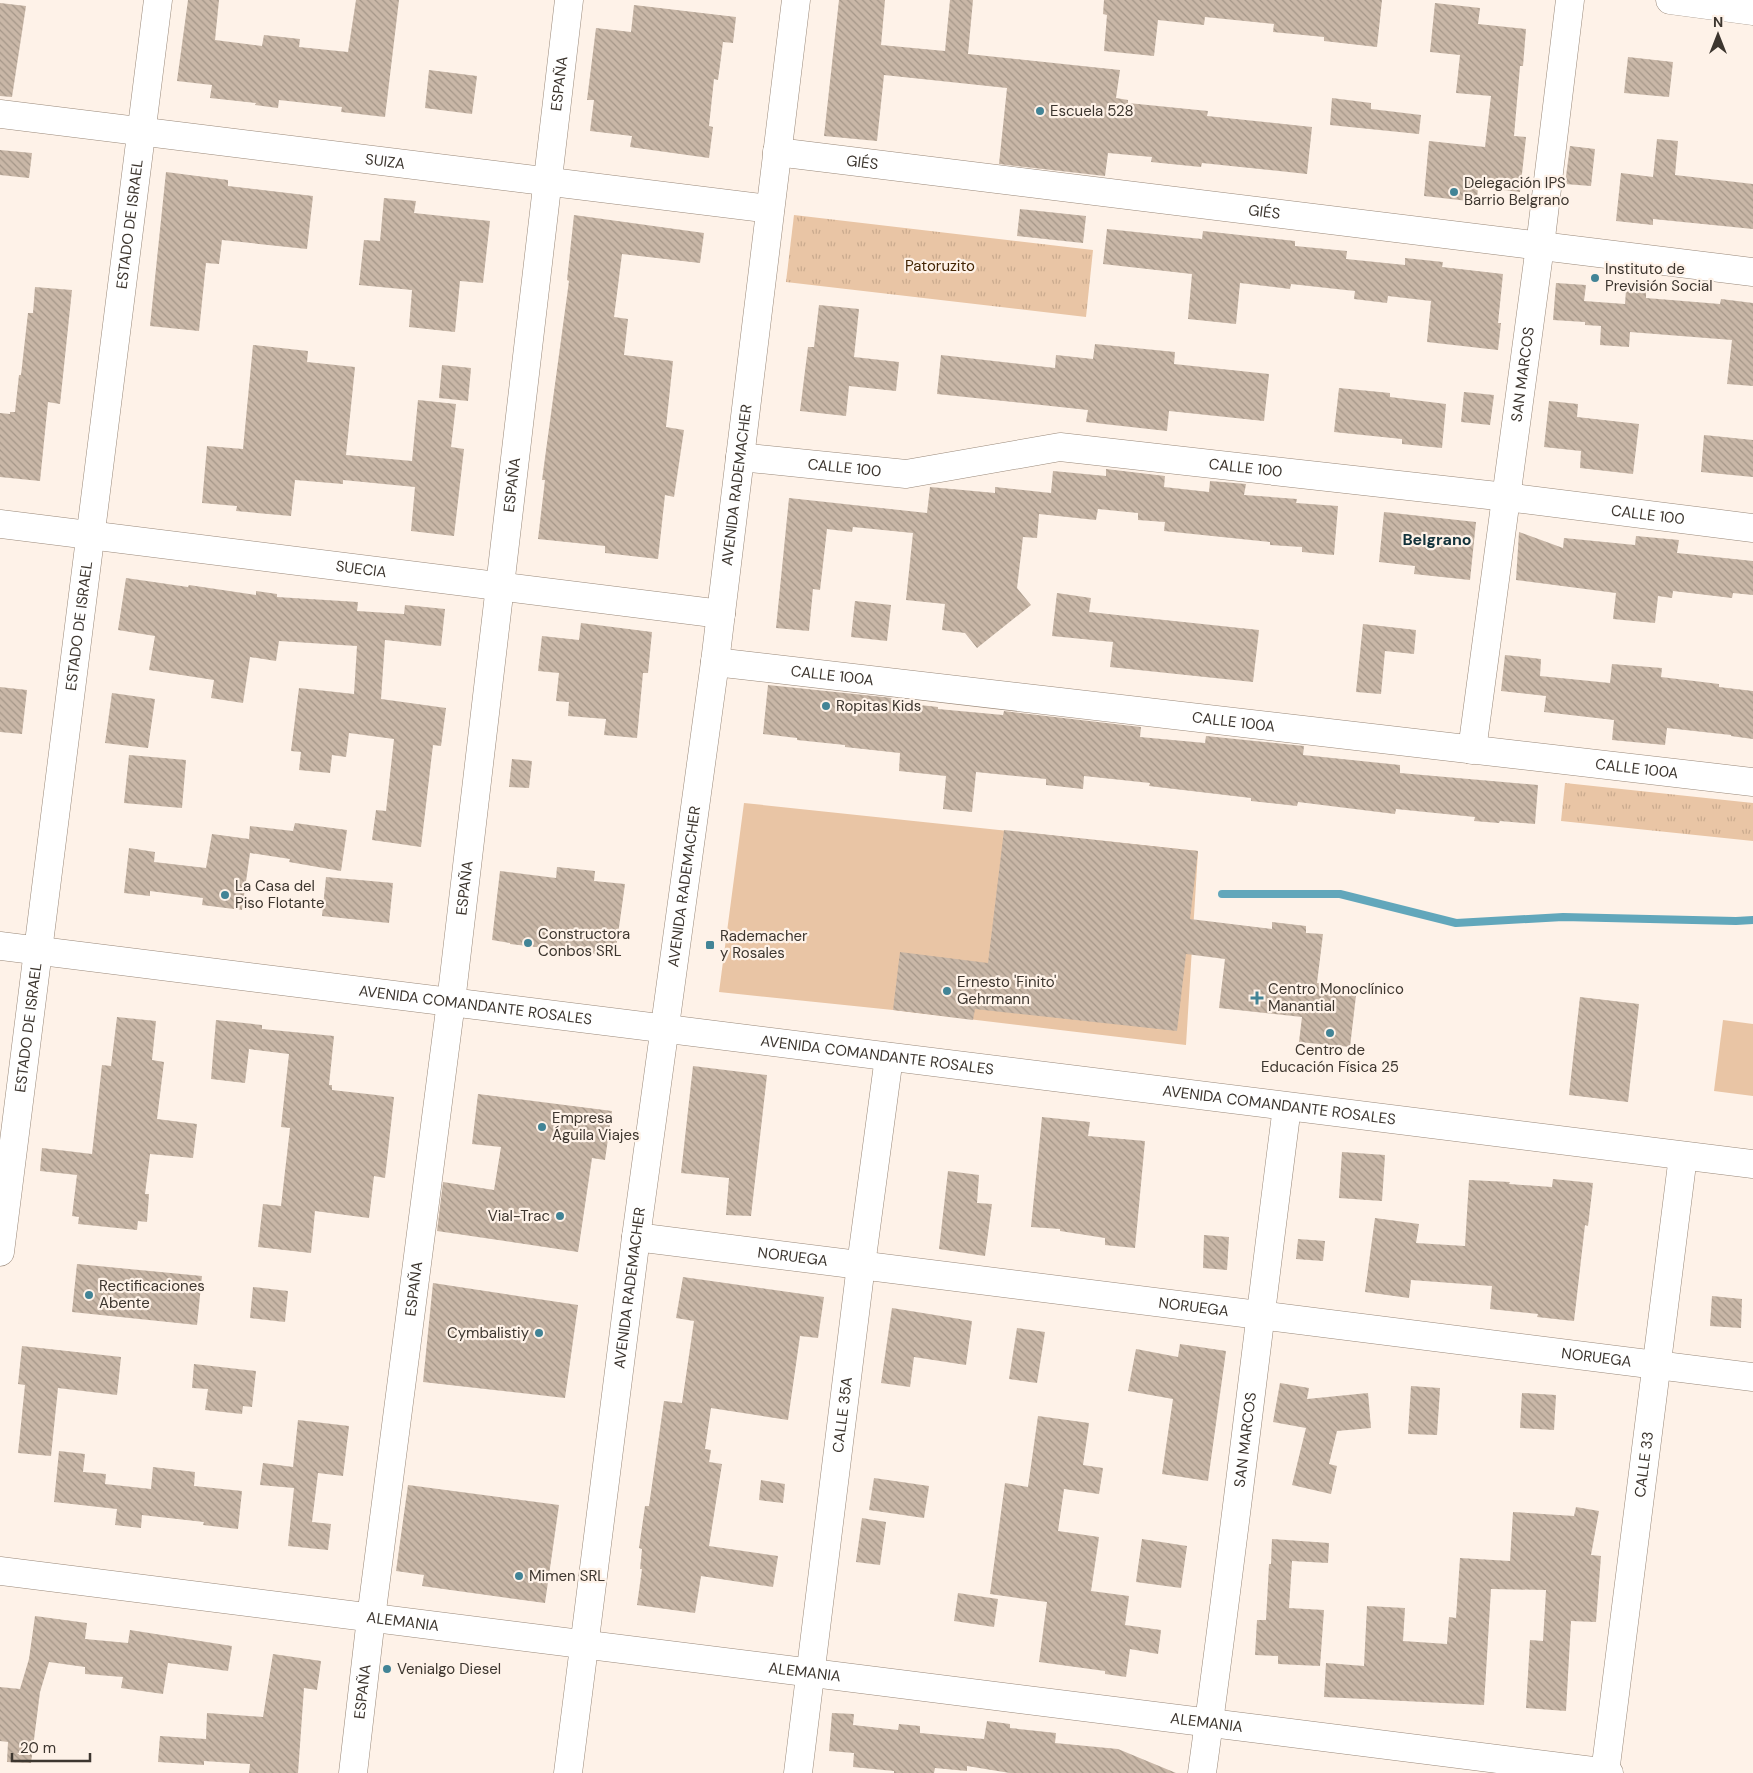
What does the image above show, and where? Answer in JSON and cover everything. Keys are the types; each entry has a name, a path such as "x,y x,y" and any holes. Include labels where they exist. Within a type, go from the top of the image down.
{"street":[{"name":"ESTADO DE ISRAEL","path":"0,1252 158,0"},
{"name":"ESPAÑA","path":"353,1773 450,1002 568,0"},
{"name":"AVENIDA RADEMACHER","path":"568,1773 586,1644 636,1237 715,662 796,0"},
{"name":"SAN MARCOS","path":"1472,750 1540,246 1570,0"},
{"path":"1670,0 1753,11"},
{"name":"SUIZA","path":"0,114 770,209"},
{"name":"GIÉS","path":"777,152 1753,272"},
{"name":"CALLE 100","path":"740,457 906,474 1060,448 1506,496 1753,528"},
{"name":"SUECIA","path":"0,524 721,614"},
{"name":"CALLE 100A","path":"715,662 1753,782"},
{"name":"AVENIDA COMANDANTE ROSALES","path":"0,946 1753,1164"},
{"name":"CALLE 35A","path":"798,1773 861,1265 889,1057"},
{"name":"SAN MARCOS","path":"1202,1773 1287,1106"},
{"name":"CALLE 33","path":"1606,1773 1683,1156"},
{"name":"NORUEGA","path":"636,1237 1753,1377"},
{"name":"ALEMANIA","path":"0,1571 1606,1773"}],"green space":[{"name":"Patoruzito","path":"794,215 1093,250 1086,317 786,282"},
{"path":"1565,783 1753,803 1753,841 1561,821"},
{"path":"744,803 1198,851 1186,1045 893,1010 719,992"},
{"path":"1723,1020 1753,1024 1753,1096 1714,1091"}],"building":[{"path":"188,0 219,0 215,40 262,46 264,35 300,39 299,47 348,52 356,0 399,0 385,117 341,112 342,107 279,100 278,108 255,105 256,103 210,98 212,85 177,81"},
{"path":"839,0 885,0 881,45 945,51 950,0 973,0 968,54 1120,70 1116,98 1128,100 1128,103 1208,111 1207,116 1312,127 1307,174 1202,163 1201,167 1151,162 1152,157 1108,153 1105,176 999,164 1007,88 884,75 877,141 824,136"},
{"path":"1104,0 1382,0 1377,47 1324,41 1324,37 1273,32 1274,24 1205,17 1204,25 1158,20 1154,56 1104,51 1107,15 1103,14"},
{"path":"0,3 26,6 12,97 0,96"},
{"path":"1435,3 1480,8 1478,24 1526,29 1523,66 1520,66 1514,136 1526,137 1520,192 1478,187 1477,202 1424,196 1429,141 1485,147 1491,96 1456,93 1460,55 1430,52"},
{"path":"634,5 736,17 733,43 723,42 718,80 714,79 709,126 713,127 709,158 630,147 632,136 590,131 594,100 587,100 596,28 631,32"},
{"path":"1628,57 1673,62 1669,97 1624,93"},
{"path":"429,70 477,76 472,114 425,108"},
{"path":"1332,98 1371,103 1371,109 1421,115 1419,134 1330,125"},
{"path":"1657,139 1678,141 1675,175 1753,184 1753,229 1653,219 1653,225 1616,221 1621,173 1653,177"},
{"path":"1570,146 1595,149 1591,186 1565,184"},
{"path":"0,150 32,153 29,178 0,175"},
{"path":"166,172 228,180 228,186 313,196 307,249 222,240 219,264 206,263 199,331 150,326"},
{"path":"384,198 416,201 414,213 490,221 483,283 460,281 455,332 409,327 412,290 359,285 364,240 380,241"},
{"path":"1020,209 1086,216 1083,243 1017,236"},
{"path":"574,215 704,233 700,263 622,254 614,317 628,319 624,355 673,361 666,427 684,430 674,497 665,495 658,559 605,553 605,546 538,539 545,480 542,480 569,281 567,280"},
{"path":"1107,229 1202,239 1203,231 1295,241 1295,246 1347,251 1346,259 1405,265 1405,258 1443,262 1442,267 1503,274 1498,323 1501,323 1498,350 1427,342 1431,301 1388,296 1387,303 1354,299 1355,291 1291,284 1290,289 1240,283 1236,324 1188,319 1192,274 1103,264"},
{"path":"1556,283 1586,285 1584,301 1625,304 1626,290 1646,292 1646,298 1720,304 1721,299 1753,303 1753,386 1727,384 1732,340 1630,332 1629,347 1600,345 1601,326 1585,325 1585,322 1553,320"},
{"path":"35,287 72,290 60,404 48,402 40,481 0,477 0,413 10,414 10,412 15,412 28,313 33,313"},
{"path":"819,305 859,309 854,357 899,362 896,391 849,386 846,416 800,411 808,347 814,347"},
{"path":"1095,344 1175,352 1174,364 1269,374 1264,421 1169,411 1167,431 1086,422 1088,410 937,394 941,355 1055,368 1056,355 1093,359"},
{"path":"253,345 308,351 307,362 355,367 346,455 412,461 418,400 456,404 451,447 464,449 454,536 411,531 415,487 343,480 343,484 295,480 291,516 236,511 237,506 202,503 207,446 243,449"},
{"path":"442,365 471,368 468,401 439,398"},
{"path":"1339,388 1390,393 1390,397 1446,404 1442,448 1402,444 1402,439 1334,432"},
{"path":"1464,392 1494,395 1490,425 1461,422"},
{"path":"1549,401 1578,404 1577,417 1639,424 1633,474 1580,468 1581,451 1544,447"},
{"path":"1704,435 1753,440 1753,477 1701,472"},
{"path":"1106,469 1165,476 1164,487 1209,492 1210,481 1246,484 1244,495 1297,499 1296,503 1338,506 1334,555 1302,552 1302,547 1270,545 1270,542 1164,531 1165,522 1138,520 1138,513 1098,509 1096,520 1039,514 1037,538 1023,537 1017,588 1031,605 977,648 965,633 942,630 945,604 906,600 913,533 853,527 852,532 827,529 820,590 813,589 809,631 776,628 789,498 927,513 930,487 995,493 995,487 1051,493 1053,471 1106,476"},
{"path":"1384,512 1476,522 1470,580 1414,574 1415,566 1379,562"},
{"path":"1519,532 1563,548 1564,538 1635,545 1636,536 1679,540 1677,553 1753,561 1753,595 1733,593 1732,598 1673,591 1672,598 1658,596 1655,623 1613,619 1616,593 1516,580"},
{"path":"126,578 256,595 256,591 277,594 277,597 358,602 357,611 404,614 405,605 445,609 441,646 385,640 381,699 446,708 441,746 433,745 421,847 372,840 376,810 386,811 394,739 349,733 346,757 332,755 330,773 299,770 301,752 291,751 299,688 354,694 357,646 279,641 276,661 250,657 243,703 211,698 214,680 149,670 155,636 118,630"},
{"path":"1057,593 1091,598 1089,612 1259,630 1253,682 1110,667 1113,642 1052,636"},
{"path":"855,601 891,605 887,641 851,637"},
{"path":"581,623 652,632 648,673 643,673 637,738 604,735 606,719 568,716 569,702 556,701 559,673 538,671 542,636 579,640"},
{"path":"1363,624 1416,630 1414,654 1385,651 1381,694 1356,692"},
{"path":"1505,655 1541,659 1540,676 1610,683 1612,664 1662,668 1661,677 1719,684 1719,687 1753,691 1753,739 1667,728 1665,745 1612,740 1614,720 1544,712 1546,696 1501,691"},
{"path":"768,685 893,698 892,702 938,707 938,709 1003,715 1004,711 1141,727 1140,737 1205,743 1206,736 1304,746 1303,755 1400,765 1400,773 1538,785 1535,824 1474,821 1475,817 1396,809 1395,814 1298,802 1297,806 1251,801 1251,798 1149,786 1150,783 1084,776 1083,789 1046,785 1046,779 976,772 972,812 943,809 946,776 899,771 900,753 845,747 845,745 763,734"},
{"path":"0,687 27,690 22,734 0,732"},
{"path":"112,693 155,699 148,748 105,743"},
{"path":"129,755 186,760 182,808 124,803"},
{"path":"512,759 532,761 529,788 509,787"},
{"path":"295,823 347,830 341,871 289,862 290,859 250,853 242,910 202,905 203,898 150,891 150,896 124,893 129,848 155,852 154,862 206,868 212,834 249,839 250,826 293,831"},
{"path":"1004,830 1198,851 1190,919 1272,929 1272,922 1306,926 1306,933 1323,934 1317,983 1357,987 1350,1047 1299,1042 1302,1017 1219,1008 1225,959 1186,954 1177,1031 975,1009 973,1020 893,1010 900,952 988,963"},
{"path":"557,867 595,871 594,881 625,884 615,956 510,944 492,940 500,871 556,878"},
{"path":"326,877 393,883 389,923 322,916"},
{"path":"1580,997 1639,1004 1628,1102 1569,1095"},
{"path":"117,1017 156,1021 152,1060 164,1062 157,1119 197,1124 193,1158 150,1154 145,1194 149,1194 147,1222 138,1221 137,1230 78,1224 79,1217 72,1216 77,1175 40,1171 42,1148 92,1154 102,1065 111,1066"},
{"path":"216,1020 262,1025 262,1029 334,1036 329,1085 332,1085 332,1090 394,1097 385,1178 374,1176 369,1218 315,1211 311,1253 258,1247 263,1204 281,1206 290,1128 281,1127 289,1054 249,1049 245,1083 211,1079"},
{"path":"693,1066 767,1075 751,1216 726,1215 729,1178 681,1173"},
{"path":"478,1094 612,1111 605,1160 592,1158 578,1252 437,1231 443,1182 494,1190 501,1147 472,1144"},
{"path":"1042,1117 1090,1122 1088,1136 1145,1141 1135,1248 1105,1245 1105,1238 1060,1231 1060,1229 1031,1227"},
{"path":"1342,1152 1385,1155 1382,1201 1339,1198"},
{"path":"948,1171 979,1175 977,1203 992,1204 985,1256 939,1249"},
{"path":"1553,1179 1593,1183 1588,1226 1585,1225 1574,1321 1537,1317 1538,1314 1490,1309 1492,1286 1411,1280 1409,1298 1365,1292 1375,1218 1419,1224 1416,1243 1465,1246 1469,1180 1552,1187"},
{"path":"1204,1235 1229,1237 1227,1270 1203,1268"},
{"path":"1298,1239 1325,1241 1323,1261 1296,1259"},
{"path":"77,1264 202,1276 197,1325 72,1312"},
{"path":"683,1277 824,1297 818,1338 800,1336 788,1420 711,1408 705,1449 711,1450 709,1462 722,1464 709,1546 778,1556 773,1587 701,1576 695,1613 637,1605 642,1569 640,1569 642,1549 639,1548 645,1506 649,1506 664,1401 682,1403 694,1321 676,1318"},
{"path":"433,1283 578,1305 565,1398 423,1382"},
{"path":"253,1287 288,1291 285,1322 250,1318"},
{"path":"1712,1296 1742,1299 1741,1328 1710,1326"},
{"path":"892,1308 972,1321 966,1365 914,1357 910,1387 881,1383"},
{"path":"1017,1328 1045,1332 1037,1383 1009,1379"},
{"path":"1180,1344 1226,1351 1208,1481 1162,1474 1173,1399 1128,1391 1136,1349 1178,1357"},
{"path":"22,1346 121,1357 117,1395 58,1388 51,1456 18,1453 25,1385 18,1384"},
{"path":"194,1364 256,1371 252,1407 243,1406 242,1414 205,1410 208,1389 192,1388"},
{"path":"1280,1383 1309,1388 1307,1399 1368,1393 1371,1428 1337,1431 1329,1464 1337,1466 1331,1494 1292,1485 1306,1428 1273,1422"},
{"path":"1411,1386 1440,1388 1437,1435 1408,1434"},
{"path":"1522,1393 1556,1395 1554,1430 1520,1428"},
{"path":"1038,1416 1089,1423 1083,1465 1103,1468 1099,1494 1064,1489 1058,1531 1099,1537 1091,1591 1129,1596 1125,1625 1161,1630 1158,1654 1130,1649 1126,1677 1105,1674 1105,1671 1039,1662 1047,1602 990,1594 1005,1483 1028,1487"},
{"path":"298,1420 349,1426 343,1476 318,1473 312,1522 331,1524 328,1550 288,1546 294,1488 260,1485 263,1463 293,1467"},
{"path":"59,1451 85,1454 83,1472 106,1474 105,1484 151,1489 153,1467 195,1472 194,1486 242,1491 238,1529 203,1525 204,1522 142,1515 141,1528 115,1525 117,1509 54,1502"},
{"path":"874,1478 929,1486 924,1518 869,1510"},
{"path":"761,1480 785,1484 783,1503 759,1500"},
{"path":"408,1485 559,1505 545,1603 422,1586 424,1575 396,1571"},
{"path":"1576,1507 1599,1511 1591,1555 1601,1556 1596,1622 1571,1621 1566,1711 1526,1708 1530,1640 1543,1641 1546,1590 1491,1589 1484,1705 1324,1697 1326,1663 1364,1666 1367,1606 1405,1608 1403,1641 1447,1644 1449,1617 1456,1618 1460,1558 1510,1561 1513,1512 1574,1516"},
{"path":"862,1518 886,1522 880,1565 856,1562"},
{"path":"1142,1539 1187,1546 1181,1588 1136,1582"},
{"path":"1272,1539 1329,1543 1328,1563 1292,1561 1289,1608 1324,1610 1320,1666 1278,1664 1278,1656 1255,1655 1257,1620 1266,1620"},
{"path":"958,1593 998,1599 994,1627 954,1621"},
{"path":"35,1616 87,1623 85,1639 128,1643 130,1630 232,1646 228,1671 168,1663 163,1694 121,1688 123,1677 85,1674 85,1667 49,1662 40,1692 31,1763 7,1762 8,1742 0,1741 0,1687 20,1689 29,1659"},
{"path":"273,1654 321,1661 317,1690 304,1688 298,1773 249,1773 250,1764 204,1761 204,1765 158,1762 160,1736 206,1739 207,1713 263,1717"},
{"path":"832,1713 854,1714 853,1725 898,1730 899,1724 920,1726 920,1733 984,1739 987,1721 1010,1724 1010,1728 1056,1733 1055,1743 1118,1749 1176,1773 1010,1773 967,1766 967,1771 935,1768 934,1773 894,1773 894,1771 853,1767 854,1753 829,1751"}],"waterway":[{"path":"1222,894 1340,894 1456,923 1563,917 1753,920"}],"place":[{"name":"Escuela 528","path":"1040,111"},
{"name":"Delegación IPS Barrio Belgrano","path":"1454,192"},
{"name":"Instituto de Previsión Social","path":"1595,278"},
{"name":"Ropitas Kids","path":"826,706"},
{"name":"La Casa del Piso Flotante","path":"225,895"},
{"name":"Constructora Conbos SRL","path":"528,943"},
{"name":"Rademacher y Rosales","path":"710,945"},
{"name":"Ernesto 'Finito' Gehrmann","path":"947,991"},
{"name":"Centro Monoclínico Manantial","path":"1257,998"},
{"name":"Centro de Educación Física 25","path":"1330,1033"},
{"name":"Empresa Águila Viajes","path":"542,1127"},
{"name":"Vial-Trac","path":"560,1216"},
{"name":"Rectificaciones Abente","path":"89,1295"},
{"name":"Cymbalistiy","path":"539,1333"},
{"name":"Mimen SRL","path":"519,1576"},
{"name":"Venialgo Diesel","path":"387,1669"}],"district":[{"name":"Belgrano","path":"1437,539"}]}
